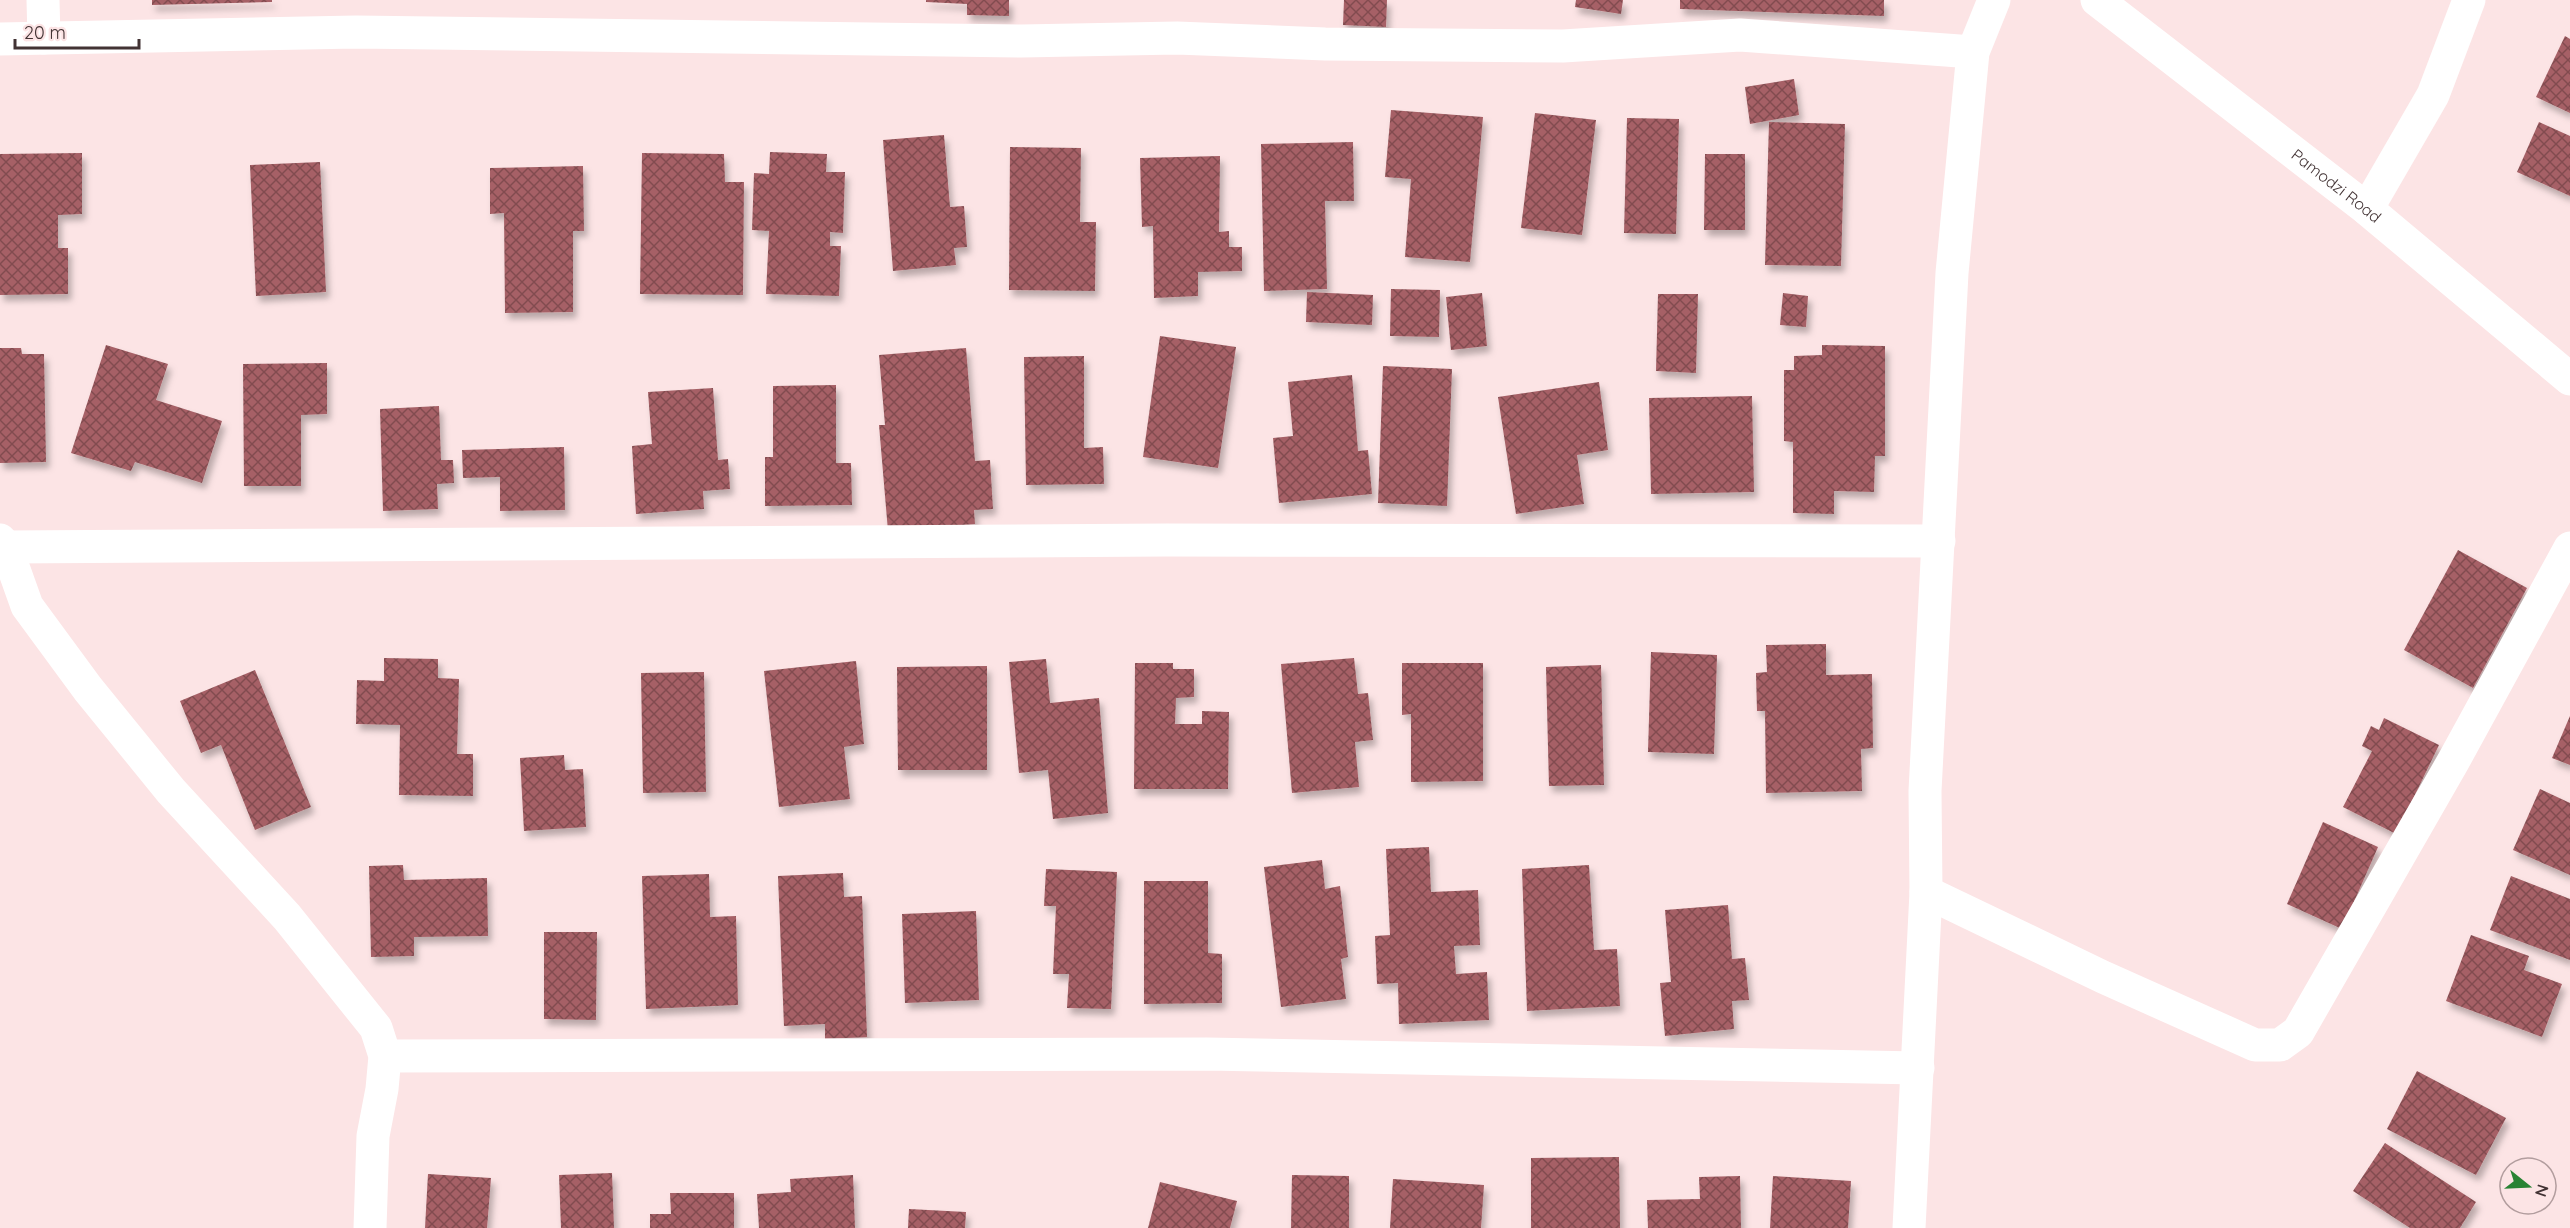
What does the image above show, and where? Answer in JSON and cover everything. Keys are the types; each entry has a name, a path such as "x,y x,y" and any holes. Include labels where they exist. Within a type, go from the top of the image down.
{"street":[{"path":"44,0 44,38"},
{"path":"1909,1228 1926,892 1925,791 1952,273 1973,52 1994,0"},
{"name":"Pamodzi Road","path":"2097,0 2367,209 2570,379"},
{"path":"2367,209 2433,95 2469,0"},
{"path":"0,39 356,32 999,41 1178,38 1325,44 1563,46 1740,35 1973,52"},
{"path":"370,1228 373,1136 386,1056 376,1028 287,917 171,790 88,689 27,606 3,544 1167,540 1939,541"},
{"path":"1926,892 2103,977 2255,1045 2280,1045 2298,1032 2347,951 2570,548"},
{"path":"386,1056 1207,1054 1918,1068"}],"building":[{"path":"152,0 272,0 272,2 152,5"},
{"path":"926,0 1009,0 1009,16 967,15 967,4 926,2"},
{"path":"1344,0 1387,0 1386,27 1343,25"},
{"path":"1576,0 1623,0 1621,14 1575,7"},
{"path":"1680,0 1884,0 1884,16 1680,9"},
{"path":"2565,36 2570,39 2570,113 2536,97"},
{"path":"1794,79 1799,115 1750,124 1745,87"},
{"path":"1391,110 1483,117 1470,262 1405,257 1411,179 1385,177"},
{"path":"1535,113 1596,120 1582,235 1521,228"},
{"path":"1627,118 1679,119 1676,234 1624,233"},
{"path":"1769,122 1845,124 1841,266 1765,265"},
{"path":"2539,122 2570,136 2570,196 2517,172"},
{"path":"944,135 950,207 964,206 967,247 954,248 956,265 893,271 883,140"},
{"path":"1353,142 1354,201 1325,201 1327,289 1264,291 1261,144"},
{"path":"1010,147 1081,148 1080,222 1096,222 1095,291 1009,290"},
{"path":"770,152 827,154 826,172 845,172 843,233 830,232 830,246 841,246 839,296 766,294 769,231 752,230 754,173 769,174"},
{"path":"82,153 82,214 58,215 58,248 68,248 68,294 0,295 0,154"},
{"path":"642,153 724,154 725,182 744,182 743,295 640,294"},
{"path":"1705,154 1745,154 1745,230 1704,230"},
{"path":"1220,156 1219,232 1229,231 1229,247 1242,247 1242,271 1198,272 1198,296 1154,298 1153,226 1142,227 1140,158"},
{"path":"320,162 326,292 256,296 250,165"},
{"path":"583,166 584,231 573,231 573,312 505,313 504,213 490,214 490,168"},
{"path":"1391,289 1440,290 1439,337 1390,336"},
{"path":"1307,292 1373,295 1372,325 1306,322"},
{"path":"1482,293 1487,346 1451,350 1446,297"},
{"path":"1783,293 1808,296 1806,327 1780,325"},
{"path":"1658,294 1698,294 1696,373 1656,371"},
{"path":"1160,336 1236,347 1218,468 1143,457"},
{"path":"106,345 168,364 156,400 222,421 202,483 135,462 131,471 71,453"},
{"path":"1822,345 1885,346 1885,456 1875,456 1874,492 1834,491 1834,514 1793,513 1793,442 1784,441 1784,370 1794,370 1794,356 1822,355"},
{"path":"0,348 21,348 22,354 44,354 46,462 0,463"},
{"path":"966,348 975,461 990,460 993,509 974,510 975,524 888,531 879,425 885,425 879,355"},
{"path":"1084,356 1084,448 1103,447 1104,484 1026,485 1024,357"},
{"path":"327,363 327,414 301,415 301,486 244,486 243,364"},
{"path":"1383,366 1452,369 1447,506 1378,503"},
{"path":"1352,375 1358,451 1368,450 1372,494 1279,503 1273,438 1293,436 1288,382"},
{"path":"1599,382 1608,450 1577,455 1584,504 1516,514 1498,397"},
{"path":"836,385 836,463 851,463 852,505 765,506 765,457 773,457 773,386"},
{"path":"713,388 718,460 728,459 730,489 703,491 704,509 636,514 632,446 652,444 648,392"},
{"path":"1752,396 1754,492 1651,494 1649,398"},
{"path":"439,406 441,460 453,460 454,483 437,484 438,509 383,511 380,409"},
{"path":"564,447 565,510 500,511 500,477 463,478 462,450"},
{"path":"2458,550 2527,588 2473,688 2404,650"},
{"path":"1826,644 1826,675 1872,674 1873,748 1861,749 1862,791 1766,793 1765,711 1757,711 1756,673 1767,672 1766,645"},
{"path":"1651,652 1717,655 1714,754 1648,752"},
{"path":"384,658 438,659 438,678 459,679 457,754 473,754 473,796 399,795 400,725 356,724 357,680 384,681"},
{"path":"1354,658 1358,694 1368,693 1373,740 1355,742 1359,787 1292,793 1281,664"},
{"path":"1046,659 1050,703 1099,698 1108,813 1053,819 1048,770 1019,773 1009,662"},
{"path":"856,661 864,744 844,747 850,799 779,807 764,671"},
{"path":"1135,663 1173,663 1173,669 1194,669 1194,697 1176,698 1175,724 1202,724 1202,711 1229,712 1228,789 1134,789"},
{"path":"1402,663 1483,663 1483,781 1411,782 1411,714 1402,715"},
{"path":"1601,665 1604,785 1549,786 1546,667"},
{"path":"987,666 987,770 898,770 897,667"},
{"path":"255,670 311,807 255,830 221,745 201,753 180,701"},
{"path":"704,672 706,792 643,793 641,673"},
{"path":"2570,716 2570,765 2552,758"},
{"path":"2384,718 2439,745 2396,834 2343,807 2372,751 2362,746 2371,726 2379,730"},
{"path":"564,755 565,770 583,769 586,827 524,831 520,758"},
{"path":"2540,789 2570,803 2570,875 2513,850"},
{"path":"2323,822 2378,847 2342,929 2287,904"},
{"path":"1429,847 1431,892 1478,890 1480,945 1454,946 1456,974 1487,972 1489,1020 1399,1024 1398,983 1377,984 1375,936 1390,935 1386,849"},
{"path":"1322,860 1325,889 1340,886 1348,957 1341,959 1346,999 1281,1007 1264,867"},
{"path":"403,865 404,880 487,878 488,936 414,937 414,956 371,957 369,866"},
{"path":"1589,865 1594,950 1617,949 1620,1006 1527,1011 1522,869"},
{"path":"1046,869 1117,872 1111,1009 1067,1008 1069,974 1053,974 1056,906 1044,906"},
{"path":"843,873 844,897 862,896 867,1037 825,1039 825,1024 784,1026 778,876"},
{"path":"709,874 710,917 736,916 738,1005 646,1009 642,876"},
{"path":"2511,876 2570,899 2570,960 2490,930"},
{"path":"1144,881 1208,881 1208,953 1222,954 1222,1003 1144,1004"},
{"path":"1728,905 1732,959 1745,958 1749,1000 1732,1001 1734,1029 1665,1036 1660,983 1671,982 1665,910"},
{"path":"976,911 979,1000 905,1003 902,914"},
{"path":"544,932 597,932 596,1020 544,1019"},
{"path":"2471,935 2529,956 2524,970 2562,984 2542,1037 2446,1001"},
{"path":"2417,1071 2506,1118 2476,1175 2387,1129"},
{"path":"2385,1143 2476,1202 2460,1228 2410,1228 2353,1191"},
{"path":"1619,1157 1620,1228 1531,1228 1531,1158"},
{"path":"612,1173 614,1228 561,1228 559,1175"},
{"path":"428,1174 491,1178 487,1228 425,1228"},
{"path":"853,1175 855,1228 759,1228 757,1194 791,1192 790,1179"},
{"path":"1292,1175 1349,1176 1349,1228 1291,1228"},
{"path":"1740,1176 1741,1228 1648,1228 1647,1200 1700,1199 1699,1177"},
{"path":"1773,1176 1851,1181 1848,1228 1770,1228"},
{"path":"1393,1179 1484,1185 1481,1228 1390,1228"},
{"path":"1160,1182 1237,1201 1230,1228 1148,1228"},
{"path":"670,1193 734,1193 734,1228 650,1228 650,1214 671,1214"},
{"path":"909,1209 966,1212 965,1228 908,1228"}]}
